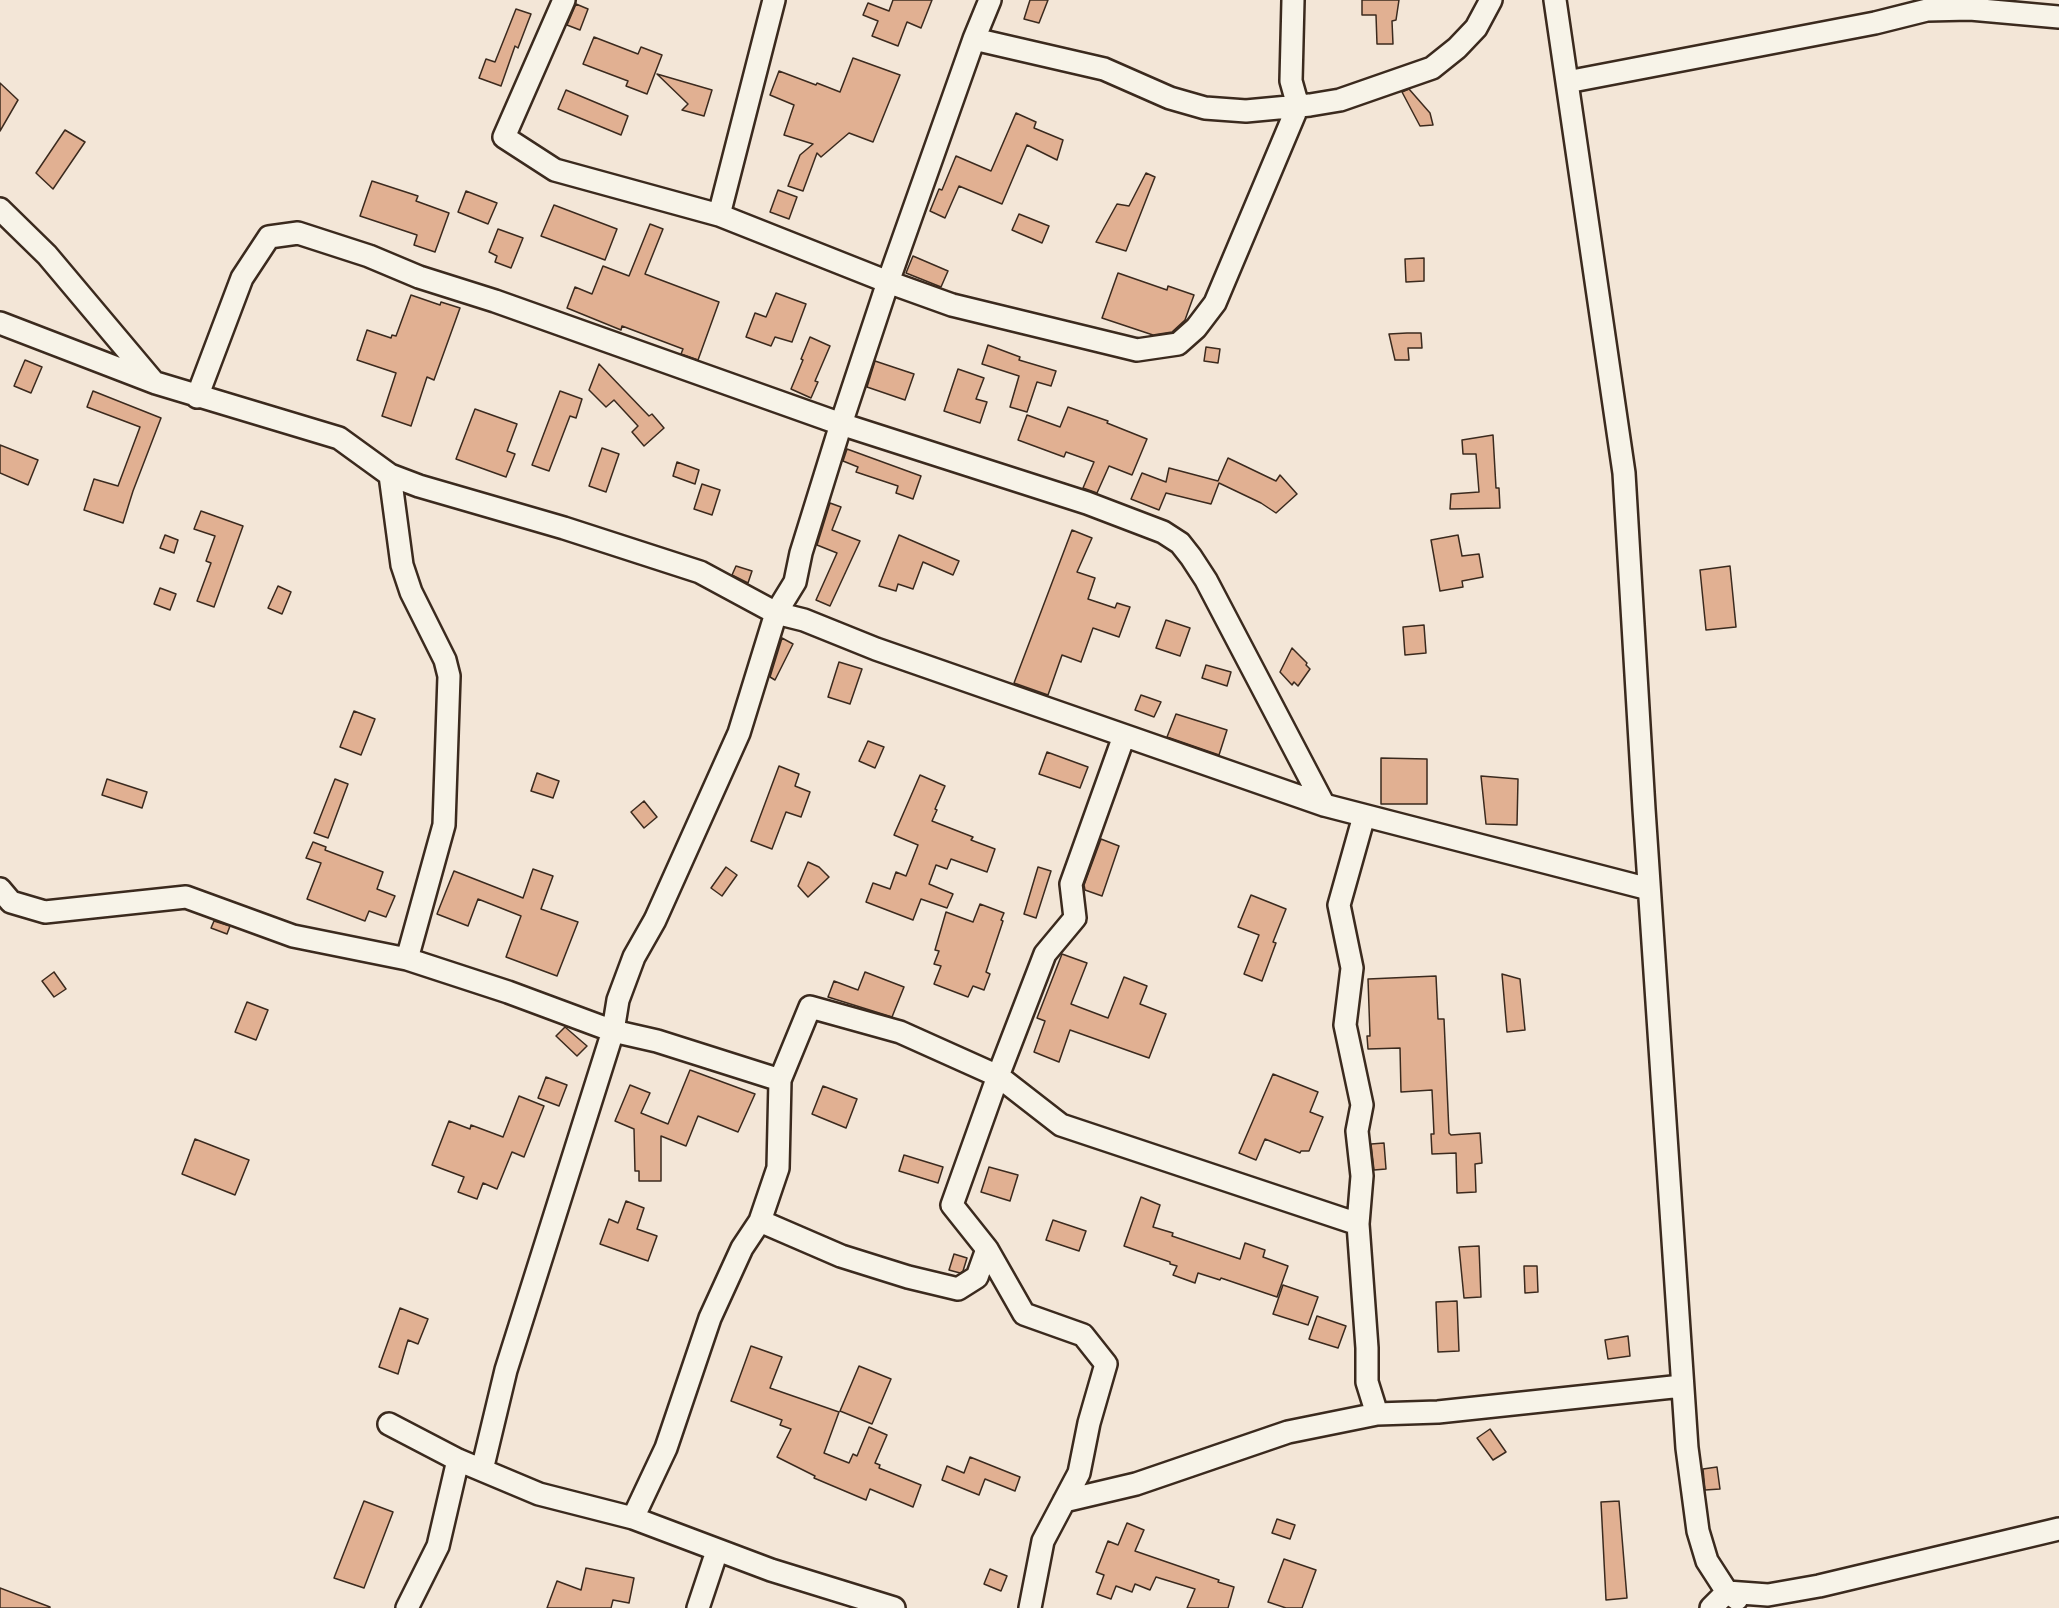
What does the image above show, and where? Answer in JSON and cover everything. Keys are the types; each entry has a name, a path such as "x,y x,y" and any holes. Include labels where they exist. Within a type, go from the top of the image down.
{"street":[{"path":"564,0 504,137 555,170 719,215 952,305 1137,350 1178,344 1196,328 1215,303 1298,106 1291,81 1293,0"},
{"path":"719,215 774,0"},
{"path":"482,1470 506,1370 613,1031 618,1000 634,957 655,920 739,733 776,614 795,582 801,553 888,282 990,0"},
{"path":"974,39 1104,69 1170,98 1206,108 1246,111 1340,100 1432,68 1457,48 1476,28 1491,0"},
{"path":"1555,0 1624,473 1686,1448 1698,1531 1707,1561 1728,1592 1751,1608"},
{"path":"1567,82 1852,27 1927,10 1970,9 2059,17"},
{"path":"0,209 47,255 156,383"},
{"path":"197,397 242,278 269,237 298,233 369,256 419,277 506,305 841,424 1087,503 1163,532 1180,543 1206,580 1324,805"},
{"path":"0,323 197,397 339,438 390,475 419,486 564,528 700,572 776,614 804,620 876,649 1324,805 1649,889"},
{"path":"390,475 402,566 411,592 445,660 449,676 444,825 407,959"},
{"path":"1030,1608 1042,1541 1079,1473 1089,1423 1107,1364 1083,1335 1024,1314 987,1249 952,1205 1045,954 1076,918 1071,884 1124,736"},
{"path":"1364,816 1339,905 1352,968 1346,1024 1362,1105 1357,1131 1362,1176 1358,1224 1367,1348 1366,1382 1377,1414"},
{"path":"0,889 11,902 45,912 186,897 293,936 407,959 508,992 613,1031 657,1041 780,1080"},
{"path":"633,1518 666,1448 710,1318 742,1248 760,1221 778,1168 780,1080 810,1007 900,1032 998,1076 1061,1125 1358,1224"},
{"path":"760,1221 841,1256 908,1277 958,1289 977,1277 987,1249"},
{"path":"1064,1501 1136,1484 1288,1432 1377,1414 1438,1412 1682,1386"},
{"path":"389,1424 458,1460 539,1494 633,1518 771,1570 894,1608"},
{"path":"406,1608 438,1546 458,1460"},
{"path":"1711,1608 1728,1592 1768,1595 1819,1586 2059,1529"},
{"path":"698,1608 717,1551"}],"building":[{"path":"893,0 932,0 921,28 907,22 898,46 872,36 878,21 863,15 868,3 889,11"},
{"path":"1030,0 1048,0 1039,23 1024,19"},
{"path":"1362,0 1399,0 1396,20 1392,21 1393,44 1377,44 1376,15 1362,15"},
{"path":"576,4 588,9 580,30 567,25"},
{"path":"516,9 531,14 518,48 515,46 501,86 479,78 486,59 495,62"},
{"path":"594,37 638,54 641,47 662,55 647,94 626,86 628,81 583,64"},
{"path":"853,58 900,75 873,142 849,133 821,157 817,153 803,191 788,186 800,155 813,144 784,135 794,105 770,95 779,71 840,92"},
{"path":"657,74 712,90 704,116 682,110 688,104"},
{"path":"0,83 18,100 0,131"},
{"path":"1409,89 1430,113 1433,125 1420,126 1402,92"},
{"path":"566,90 628,116 621,135 558,109"},
{"path":"1016,113 1036,122 1034,128 1063,140 1057,160 1027,145 1002,204 959,186 945,218 930,211 939,189 942,190 956,156 991,171"},
{"path":"65,130 85,142 53,189 36,173"},
{"path":"1146,173 1155,177 1126,251 1096,242 1117,204 1129,206"},
{"path":"372,181 418,196 416,201 449,213 435,252 414,245 417,235 360,216"},
{"path":"778,190 797,197 789,219 770,212"},
{"path":"466,191 497,203 488,224 458,212"},
{"path":"554,205 617,229 605,260 541,236"},
{"path":"1019,214 1049,226 1042,243 1012,230"},
{"path":"650,224 663,229 645,274 719,302 698,360 681,354 683,349 622,326 621,330 567,308 575,287 592,294 603,266 629,276"},
{"path":"498,229 523,238 511,268 495,262 497,256 489,252"},
{"path":"913,256 948,271 941,287 906,273"},
{"path":"1424,258 1424,281 1406,282 1405,259"},
{"path":"1118,273 1167,290 1168,286 1194,295 1185,320 1172,332 1153,335 1102,318"},
{"path":"776,293 806,304 792,342 775,337 771,346 746,337 755,313 766,317"},
{"path":"411,295 440,305 441,302 460,308 434,380 427,377 411,426 382,416 396,373 357,360 367,330 391,338 392,335 396,336"},
{"path":"1421,333 1422,348 1408,348 1409,360 1395,360 1389,334"},
{"path":"810,337 830,346 815,381 818,382 811,398 791,389"},
{"path":"988,345 1020,357 1019,360 1056,371 1051,386 1037,382 1027,412 1010,407 1019,376 982,364"},
{"path":"1206,347 1220,349 1218,363 1204,361"},
{"path":"25,360 42,367 31,393 14,386"},
{"path":"875,361 914,374 905,400 867,387"},
{"path":"599,364 649,416 652,414 664,428 644,446 632,432 638,426 614,400 606,407 589,390"},
{"path":"958,369 984,378 976,399 987,402 980,423 944,411"},
{"path":"93,391 161,418 123,523 84,510 94,479 118,486 140,427 87,407"},
{"path":"560,391 582,399 576,418 570,416 549,471 532,465"},
{"path":"1068,407 1108,421 1107,423 1147,439 1132,475 1109,466 1097,493 1083,488 1094,462 1066,452 1064,457 1018,440 1027,415 1060,427"},
{"path":"475,409 517,424 507,451 515,454 506,477 456,459"},
{"path":"1493,435 1496,488 1499,488 1500,508 1450,509 1451,494 1479,492 1476,454 1463,454 1462,440"},
{"path":"0,445 38,460 28,485 0,473"},
{"path":"602,448 619,454 606,492 589,486"},
{"path":"847,449 921,476 913,499 896,493 898,486 856,472 858,467 843,461"},
{"path":"1228,458 1276,481 1280,475 1297,494 1276,513 1261,503 1219,483 1211,504 1166,493 1159,510 1131,499 1142,473 1166,482 1169,468 1218,481"},
{"path":"677,462 699,470 695,484 673,476"},
{"path":"702,484 720,490 712,515 694,509"},
{"path":"830,503 841,507 832,530 860,541 830,606 816,600 837,553 817,545"},
{"path":"201,511 243,526 214,607 197,601 211,563 206,561 215,536 194,529"},
{"path":"1072,530 1092,538 1077,572 1095,578 1088,599 1115,608 1117,603 1130,607 1119,637 1093,628 1081,662 1062,655 1048,695 1014,683"},
{"path":"165,535 178,540 174,553 160,548"},
{"path":"899,535 959,561 953,575 923,562 913,589 898,584 896,591 879,586"},
{"path":"1458,535 1462,556 1479,554 1483,577 1462,581 1463,587 1440,591 1431,540"},
{"path":"736,566 752,571 748,583 732,575"},
{"path":"1730,566 1736,627 1706,630 1700,570"},
{"path":"278,586 291,592 282,614 268,608"},
{"path":"160,588 176,594 170,610 154,604"},
{"path":"1166,620 1190,628 1180,656 1156,648"},
{"path":"1424,625 1426,653 1405,655 1403,627"},
{"path":"782,638 793,644 775,680 770,677"},
{"path":"1292,648 1310,669 1298,686 1294,682 1292,685 1280,672"},
{"path":"839,662 862,669 850,704 828,697"},
{"path":"1206,665 1231,672 1227,686 1202,678"},
{"path":"1141,695 1161,702 1154,717 1135,710"},
{"path":"354,711 375,719 361,755 340,747"},
{"path":"1176,714 1227,730 1219,755 1167,737"},
{"path":"868,741 884,747 875,768 859,761"},
{"path":"1047,752 1088,767 1080,788 1039,774"},
{"path":"1381,758 1427,759 1427,804 1381,804"},
{"path":"779,766 799,774 795,786 810,792 801,817 786,812 772,849 751,841"},
{"path":"537,773 559,781 553,798 531,791"},
{"path":"920,775 945,786 932,821 973,837 971,840 995,849 987,872 951,859 947,869 936,865 929,884 953,894 947,908 921,899 913,920 866,902 873,883 890,889 896,872 906,876 918,845 894,835"},
{"path":"1481,776 1518,779 1517,825 1486,824"},
{"path":"107,779 147,792 142,808 102,795"},
{"path":"335,779 348,784 328,838 314,833"},
{"path":"644,801 657,817 644,828 631,812"},
{"path":"1101,839 1119,846 1102,896 1085,890 1084,885"},
{"path":"313,842 326,847 325,850 383,872 377,889 395,896 386,917 369,911 365,921 307,899 321,863 306,858"},
{"path":"808,862 819,867 829,877 808,897 798,886"},
{"path":"726,867 737,875 722,896 711,888"},
{"path":"1038,867 1051,871 1036,918 1024,914"},
{"path":"533,869 553,876 541,909 578,922 557,976 506,957 521,916 478,899 468,926 437,914 454,871 523,898"},
{"path":"1251,895 1286,909 1273,942 1276,943 1262,981 1244,974 1259,935 1238,927"},
{"path":"980,904 1004,913 1001,920 1003,921 986,972 990,974 984,990 973,986 968,997 934,984 941,966 934,964 939,951 935,950 946,912 973,922"},
{"path":"214,921 230,926 227,934 211,928"},
{"path":"1062,954 1087,963 1071,1004 1108,1018 1124,977 1147,986 1140,1004 1166,1014 1149,1058 1070,1030 1059,1062 1034,1052 1045,1021 1037,1018"},
{"path":"54,972 66,989 54,997 42,981"},
{"path":"865,972 904,987 892,1017 828,997 834,981 858,990"},
{"path":"1502,974 1520,979 1525,1030 1507,1032"},
{"path":"1436,976 1438,1019 1444,1019 1449,1133 1451,1135 1480,1133 1482,1163 1475,1164 1476,1192 1457,1193 1456,1153 1432,1154 1431,1134 1434,1134 1432,1090 1401,1092 1400,1048 1368,1049 1367,1036 1370,1036 1368,979"},
{"path":"247,1002 268,1010 256,1040 235,1032"},
{"path":"565,1027 587,1046 577,1056 556,1036"},
{"path":"690,1070 755,1094 738,1132 698,1116 686,1146 661,1136 661,1181 639,1181 639,1171 635,1171 634,1129 615,1121 630,1085 650,1093 641,1113 668,1124"},
{"path":"1273,1074 1318,1092 1310,1112 1323,1117 1309,1151 1300,1153 1265,1139 1256,1160 1239,1153"},
{"path":"546,1077 567,1085 559,1106 538,1098"},
{"path":"823,1086 857,1099 846,1128 812,1114"},
{"path":"519,1096 544,1106 524,1157 512,1152 497,1189 483,1183 477,1199 458,1192 464,1177 432,1165 449,1121 470,1129 471,1125 503,1137"},
{"path":"195,1139 249,1160 235,1195 182,1174"},
{"path":"1384,1143 1386,1169 1374,1170 1371,1144"},
{"path":"904,1155 943,1167 938,1183 899,1171"},
{"path":"989,1167 1018,1175 1010,1201 981,1192"},
{"path":"1141,1197 1160,1205 1153,1227 1173,1233 1172,1236 1240,1259 1245,1243 1265,1250 1263,1257 1288,1266 1277,1297 1221,1278 1220,1280 1198,1273 1195,1283 1173,1275 1177,1266 1170,1262 1124,1246"},
{"path":"626,1201 644,1208 637,1229 657,1236 648,1261 600,1244 609,1219 618,1223"},
{"path":"1053,1220 1086,1231 1079,1251 1046,1240"},
{"path":"1479,1246 1481,1297 1464,1298 1459,1247"},
{"path":"954,1254 967,1258 963,1271 960,1273 949,1270"},
{"path":"1524,1266 1537,1266 1538,1292 1525,1293"},
{"path":"1283,1285 1318,1297 1308,1325 1273,1314"},
{"path":"1457,1301 1459,1351 1438,1352 1436,1302"},
{"path":"400,1308 428,1319 418,1344 408,1340 398,1374 379,1367"},
{"path":"1317,1316 1346,1326 1338,1348 1309,1339"},
{"path":"1628,1336 1630,1356 1608,1359 1605,1340"},
{"path":"751,1346 782,1357 770,1388 839,1412 824,1453 849,1463 853,1454 857,1456 869,1427 887,1435 875,1463 880,1465 879,1468 921,1485 913,1507 870,1489 866,1500 814,1478 815,1476 777,1457 791,1429 780,1425 782,1420 731,1401"},
{"path":"859,1366 891,1379 872,1424 840,1411"},
{"path":"1490,1429 1506,1452 1493,1460 1477,1438"},
{"path":"970,1457 1020,1477 1015,1491 985,1479 979,1495 942,1480 947,1466 964,1473"},
{"path":"1717,1467 1720,1489 1705,1490 1703,1469"},
{"path":"364,1501 393,1512 364,1588 334,1578"},
{"path":"1619,1501 1627,1598 1606,1600 1601,1502"},
{"path":"1277,1519 1295,1525 1290,1539 1272,1533"},
{"path":"1127,1523 1144,1530 1135,1551 1234,1587 1228,1608 1187,1608 1195,1589 1156,1577 1150,1590 1135,1584 1132,1592 1116,1586 1111,1599 1097,1594 1104,1575 1096,1572 1108,1541 1118,1545"},
{"path":"1284,1559 1316,1570 1302,1608 1286,1608 1268,1602"},
{"path":"586,1568 634,1578 629,1603 613,1600 611,1608 547,1608 557,1581 581,1590"},
{"path":"990,1569 1007,1576 1001,1591 984,1584"},
{"path":"0,1588 50,1607 50,1608 0,1608"}]}
